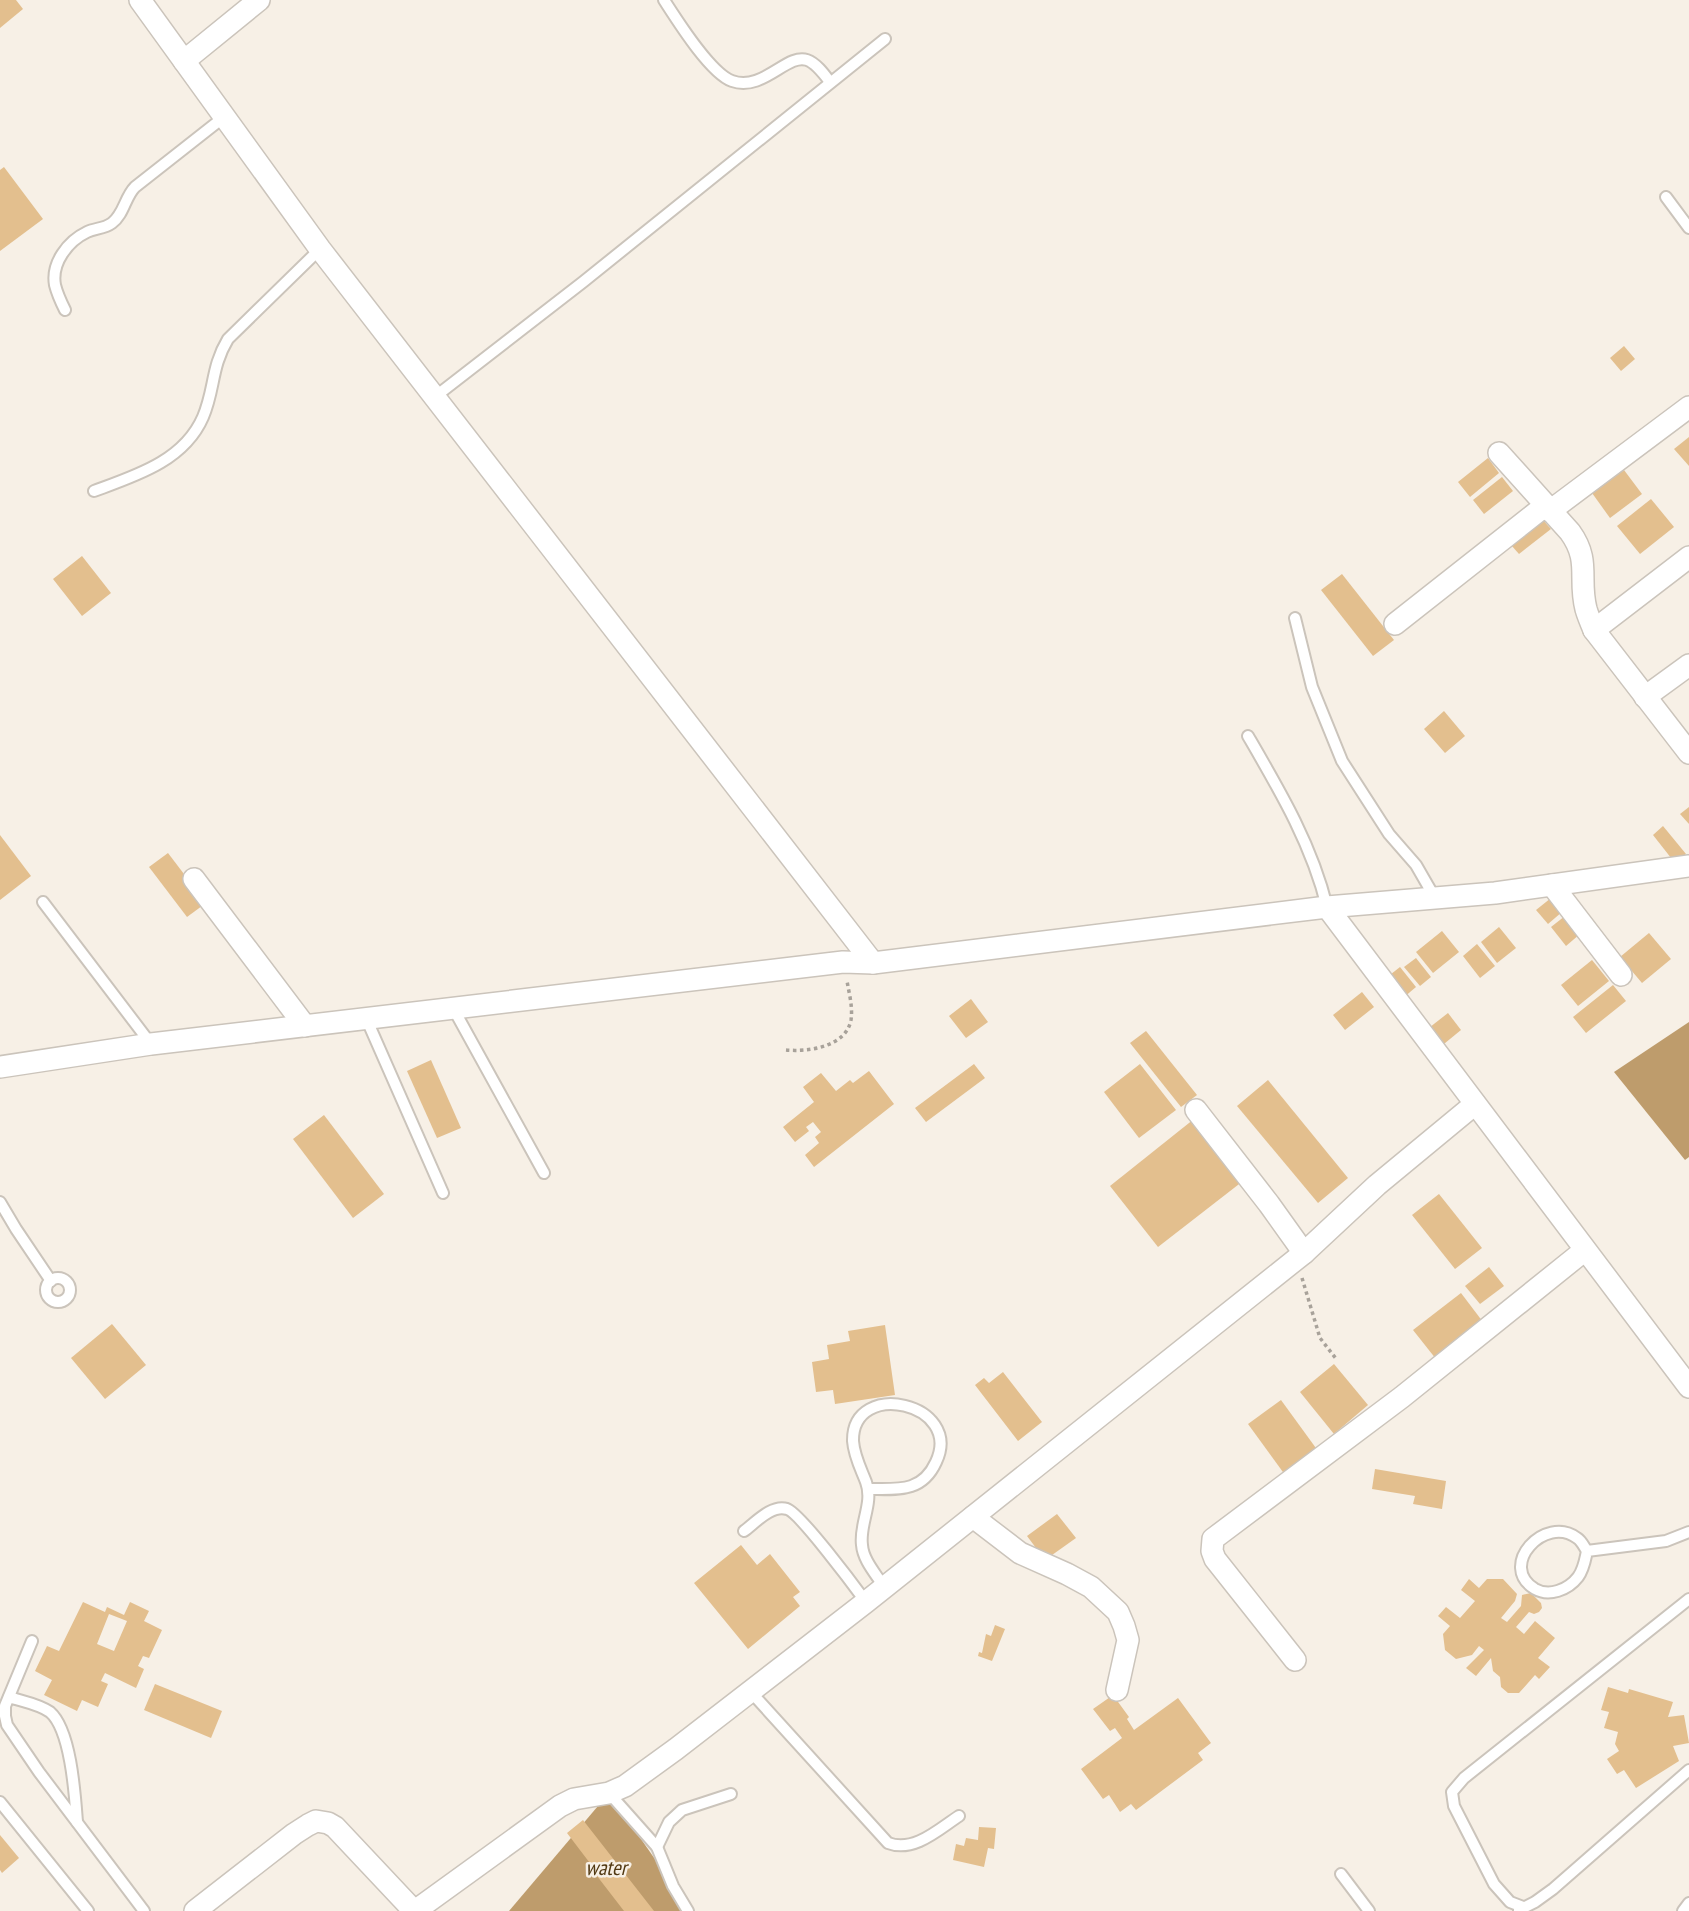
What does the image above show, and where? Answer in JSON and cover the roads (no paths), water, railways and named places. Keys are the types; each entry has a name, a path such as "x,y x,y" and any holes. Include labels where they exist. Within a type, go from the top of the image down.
{"street":[{"path":"140,0 320,249 873,962"},
{"path":"184,61 258,0"},
{"path":"1395,624 1548,508 1689,407"},
{"path":"1499,453 1579,544 1586,608 1594,630 1689,753"},
{"path":"1594,630 1689,557"},
{"path":"1645,697 1689,665"},
{"path":"0,1067 151,1044 366,1018 1327,908 1495,893 1689,866"},
{"path":"194,879 305,1026"},
{"path":"1552,885 1621,975"},
{"path":"1327,908 1689,1387"},
{"path":"195,1911 293,1834 316,1822 335,1826 414,1911 560,1806 574,1799 609,1793 625,1786 866,1602 1300,1256 1377,1185 1475,1104"},
{"path":"1196,1110 1269,1204 1300,1256"},
{"path":"1295,1660 1215,1559 1212,1551 1213,1539 1402,1397 1585,1250"},
{"path":"973,1517 1020,1553 1091,1587 1118,1612 1128,1640 1117,1690"}],"lane":[{"path":"664,0 708,61 730,81 745,84 765,78 795,60 806,59 830,82"},
{"path":"436,396 583,282 884,39"},
{"path":"65,310 56,290 54,274 58,260 66,248 88,231 111,224 118,218 135,187 223,117"},
{"path":"1666,197 1689,228"},
{"path":"94,491 138,475 178,451 195,431 203,416 215,367 229,339 320,249"},
{"path":"1294,618 1312,687 1342,761 1389,834 1416,865 1435,898"},
{"path":"1248,736 1297,823 1327,908"},
{"path":"43,902 151,1044"},
{"path":"453,1008 544,1172"},
{"path":"366,1018 443,1193"},
{"path":"0,1202 51,1281"},
{"path":"868,1489 910,1488 928,1475 939,1456 940,1442 933,1421 924,1413 910,1406 873,1407 856,1424 853,1441 868,1489 861,1542 866,1559 884,1587"},
{"path":"744,1531 769,1512 787,1508 800,1520 866,1602"},
{"path":"1550,1531 1562,1531 1577,1537 1587,1551 1578,1577 1560,1591 1542,1593 1527,1584 1520,1569 1525,1553 1535,1541 1550,1531"},
{"path":"1587,1551 1666,1541 1689,1532"},
{"path":"1689,1599 1464,1778 1452,1792 1454,1806 1494,1884 1520,1909 1553,1889 1689,1770"},
{"path":"32,1641 9,1697 5,1711 7,1725 39,1772 144,1911"},
{"path":"750,1691 888,1843 908,1846 959,1816"},
{"path":"9,1697 44,1709 57,1721 73,1775 77,1822"},
{"path":"609,1793 657,1847 673,1886 688,1911"},
{"path":"657,1847 669,1822 682,1810 730,1794"},
{"path":"0,1802 88,1911"},
{"path":"1341,1874 1369,1911"},
{"path":"1683,1911 1689,1903"}],"water":[{"path":"1689,1022 1689,1157 1685,1160 1614,1072"},
{"name":"water","path":"609,1793 691,1911 509,1911"}]}
